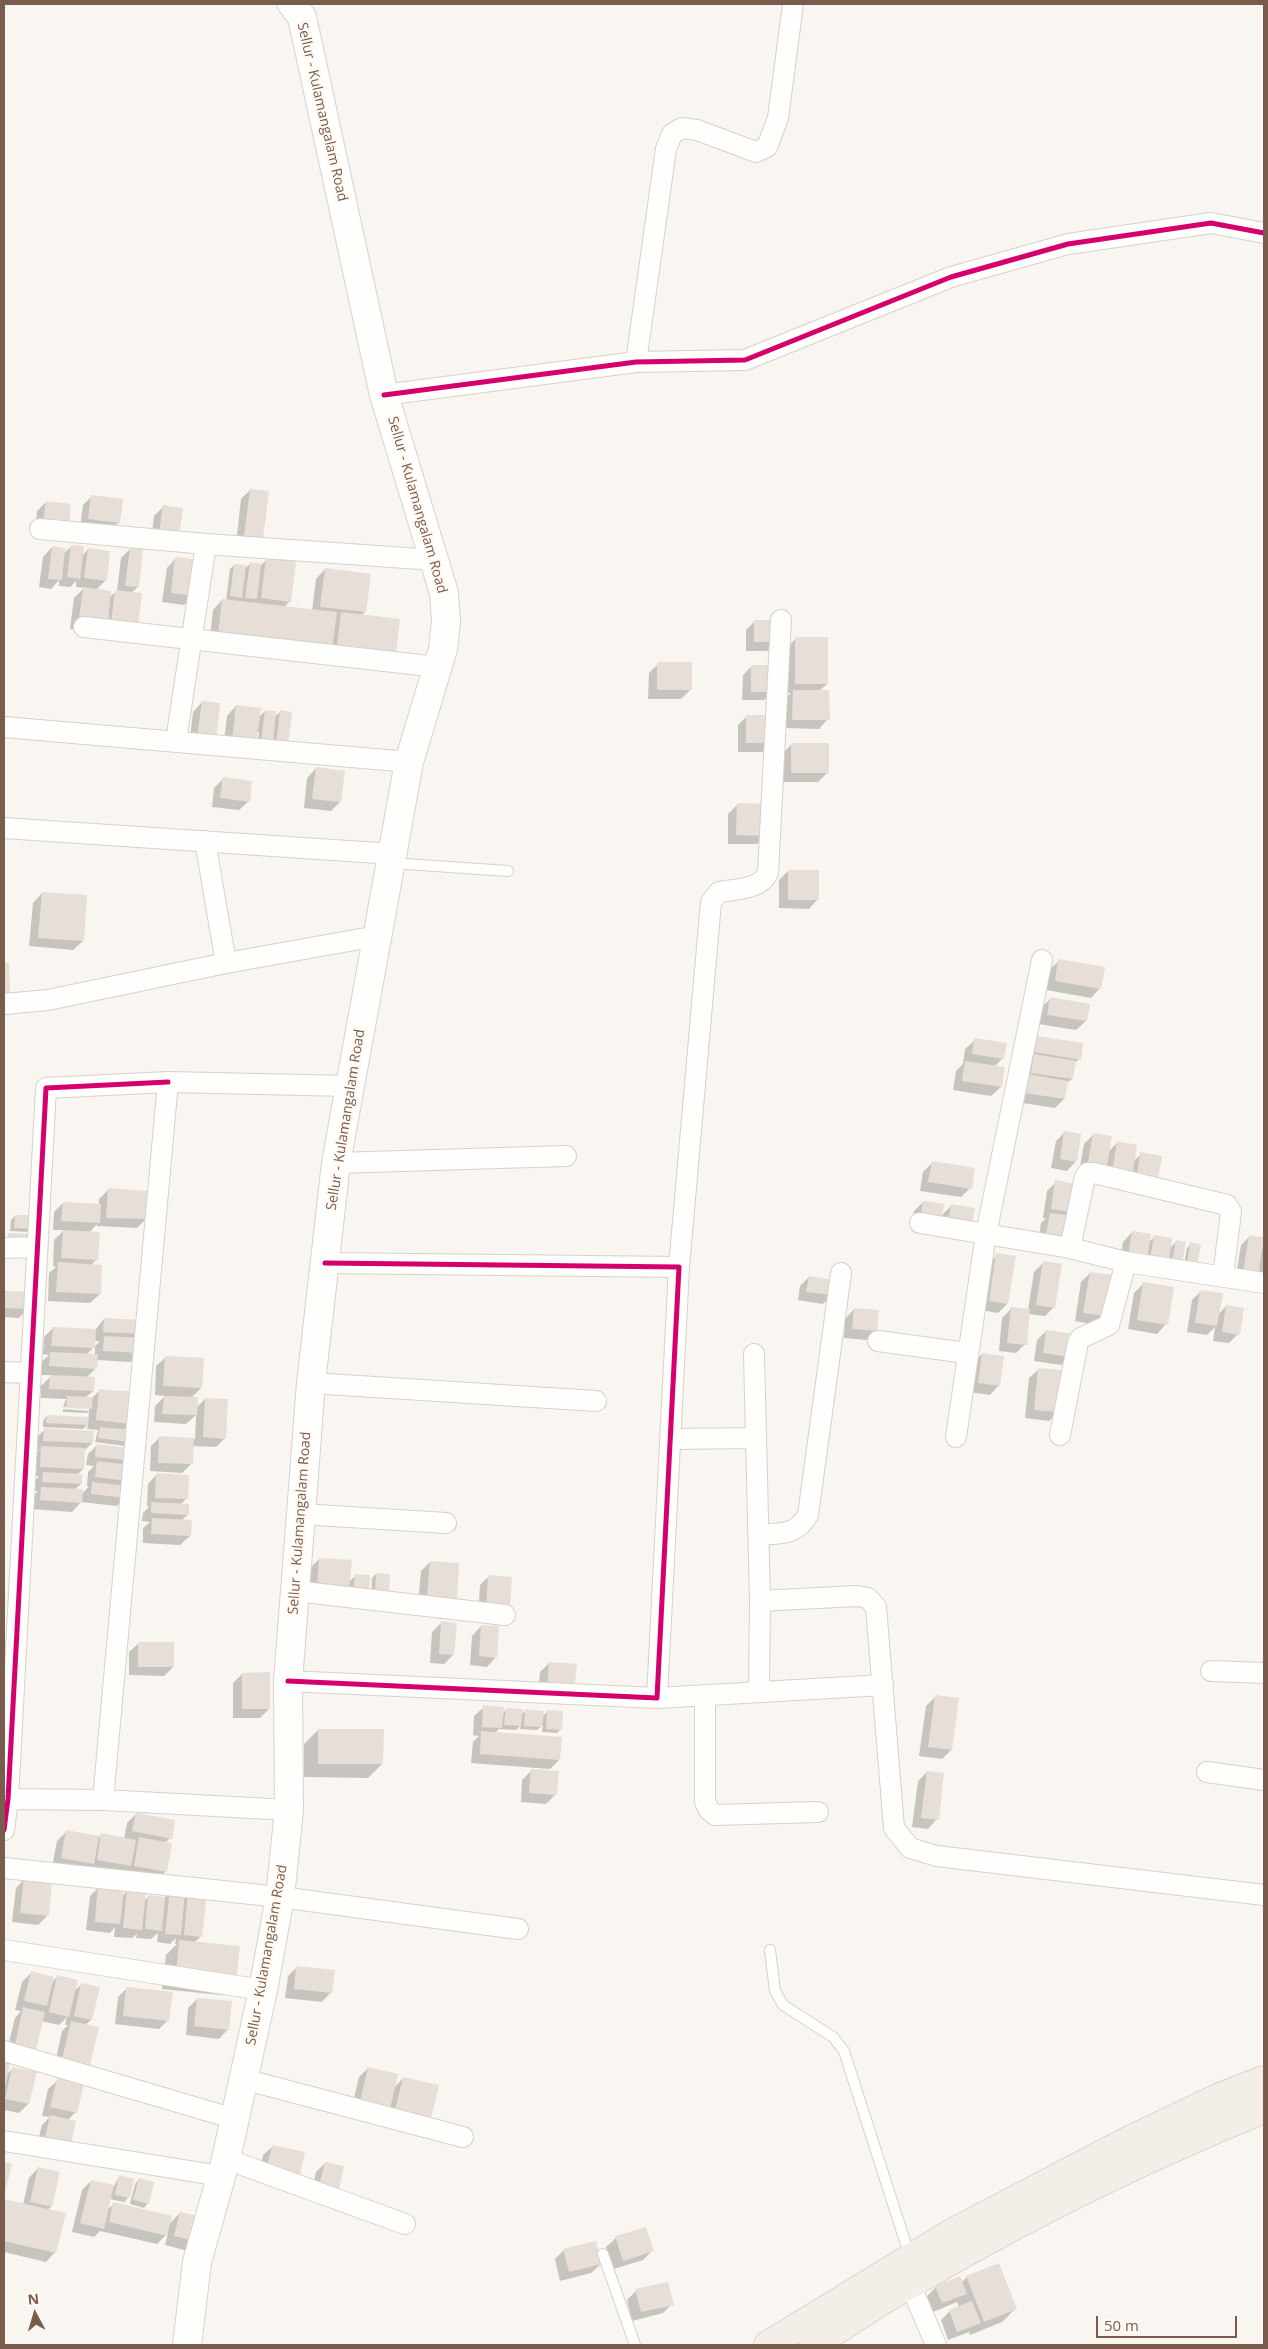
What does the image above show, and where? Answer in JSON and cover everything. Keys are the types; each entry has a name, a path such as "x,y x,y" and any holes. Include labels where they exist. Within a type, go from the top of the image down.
{"main road":[{"name":"Sellur - Kulamangalam Road","path":"188,2345 197,2262 224,2168 263,1990 280,1897 289,1810 288,1680 311,1383 336,1163 409,762 443,649 446,621 444,593 384,395 299,8"},
{"path":"813,2345 952,2233 1124,2143 1220,2097 1264,2080"},
{"path":"768,2345 912,2267 1131,2167 1264,2109"}],"street":[{"path":"636,362 666,149 672,134 682,128 697,130 756,152 767,147 778,118 793,4"},
{"path":"384,395 636,362 745,360 951,277 1068,244 1211,223 1264,233"},
{"path":"40,529 206,544 434,560"},
{"path":"176,741 206,544"},
{"path":"657,1698 678,1267 711,902 718,892 758,884 765,880 768,873 781,620"},
{"path":"84,627 438,666"},
{"path":"4,727 409,762"},
{"path":"4,828 205,841 392,858"},
{"path":"205,841 226,963"},
{"path":"4,1004 48,1000 226,963 377,936"},
{"path":"956,1437 986,1234 1042,960"},
{"path":"103,1800 168,1082"},
{"path":"4,1830 46,1088 168,1082 349,1086"},
{"path":"336,1163 566,1156"},
{"path":"1070,1248 1085,1177 1088,1173 1094,1173 1227,1205 1230,1212 1222,1276"},
{"path":"920,1223 1070,1248 1126,1262 1264,1283"},
{"path":"4,1248 37,1247"},
{"path":"1060,1435 1078,1342 1081,1338 1109,1325 1126,1262"},
{"path":"325,1263 678,1267"},
{"path":"758,1535 791,1532 801,1526 808,1515 841,1273"},
{"path":"878,1341 967,1353"},
{"path":"754,1354 760,1601 759,1692"},
{"path":"4,1372 31,1372"},
{"path":"311,1383 596,1401"},
{"path":"670,1439 756,1438"},
{"path":"301,1514 446,1523"},
{"path":"295,1591 505,1615"},
{"path":"760,1601 857,1596 868,1598 876,1607 894,1828 910,1848 937,1856 1264,1895"},
{"path":"1211,1671 1264,1673"},
{"path":"288,1680 657,1698 883,1685"},
{"path":"705,1696 706,1802 709,1810 715,1815 818,1812"},
{"path":"1208,1772 1264,1780"},
{"path":"6,1799 103,1800 289,1810"},
{"path":"4,1868 280,1897 518,1929"},
{"path":"4,1950 263,1990"},
{"path":"4,2052 235,2119"},
{"path":"243,2080 463,2136"},
{"path":"4,2141 224,2168 405,2224"},
{"path":"912,2267 936,2345"}],"lane":[{"path":"392,858 508,871"},
{"path":"770,1950 775,1991 783,2005 833,2037 844,2050 912,2267"},
{"path":"603,2254 635,2345"}],"building":[{"path":"250,489 269,491 263,539 244,536"},
{"path":"91,495 123,499 120,523 88,519"},
{"path":"46,501 71,504 69,524 43,521"},
{"path":"163,505 183,508 179,537 159,534"},
{"path":"71,545 84,546 80,579 67,577"},
{"path":"52,546 65,548 62,580 48,579"},
{"path":"88,548 110,551 107,581 84,578"},
{"path":"130,548 143,549 139,587 125,586"},
{"path":"175,557 199,560 195,596 171,593"},
{"path":"266,558 296,561 291,602 261,598"},
{"path":"250,562 261,564 257,599 245,598"},
{"path":"234,564 246,565 242,598 230,596"},
{"path":"325,568 371,574 366,612 320,607"},
{"path":"83,587 111,591 108,623 79,620"},
{"path":"115,590 142,593 138,627 111,624"},
{"path":"222,599 337,612 332,649 218,635"},
{"path":"341,612 400,619 396,653 337,646"},
{"path":"754,620 778,620 777,642 754,642"},
{"path":"795,637 828,637 828,684 795,684"},
{"path":"657,662 692,662 692,690 657,690"},
{"path":"751,665 775,665 775,692 751,692"},
{"path":"793,690 829,690 830,720 792,720"},
{"path":"202,701 220,703 216,740 197,738"},
{"path":"236,705 261,708 256,743 232,740"},
{"path":"265,710 276,711 273,743 261,742"},
{"path":"280,710 292,712 288,746 276,744"},
{"path":"746,715 773,715 772,743 746,743"},
{"path":"791,743 829,743 829,773 791,773"},
{"path":"316,767 345,771 341,802 312,799"},
{"path":"223,777 252,781 250,802 220,798"},
{"path":"737,803 768,804 767,836 736,835"},
{"path":"788,870 819,870 819,900 788,900"},
{"path":"42,892 87,895 84,941 38,938"},
{"path":"1058,959 1105,967 1101,989 1055,981"},
{"path":"9,962 10,995 4,995 4,963"},
{"path":"1050,997 1090,1004 1087,1021 1047,1015"},
{"path":"1037,1036 1083,1043 1081,1060 1035,1052"},
{"path":"974,1038 1007,1043 1004,1059 972,1054"},
{"path":"1034,1054 1076,1061 1073,1079 1031,1073"},
{"path":"965,1061 1005,1067 1002,1087 962,1081"},
{"path":"1027,1074 1068,1081 1065,1099 1024,1093"},
{"path":"1064,1131 1081,1134 1077,1162 1060,1159"},
{"path":"1093,1133 1112,1136 1107,1166 1088,1163"},
{"path":"1117,1141 1137,1145 1133,1171 1113,1168"},
{"path":"1140,1152 1162,1156 1158,1179 1137,1176"},
{"path":"932,1161 975,1168 972,1189 928,1182"},
{"path":"1055,1180 1077,1184 1073,1212 1051,1209"},
{"path":"108,1188 149,1191 148,1219 106,1218"},
{"path":"923,1201 944,1204 941,1223 920,1219"},
{"path":"63,1202 101,1204 100,1223 61,1221"},
{"path":"951,1204 975,1208 972,1227 948,1223"},
{"path":"1050,1213 1073,1216 1068,1242 1045,1239"},
{"path":"15,1215 34,1215 34,1229 14,1228"},
{"path":"63,1230 100,1232 98,1260 61,1258"},
{"path":"1132,1231 1151,1234 1147,1260 1128,1257"},
{"path":"8,1233 33,1234 33,1244 7,1243"},
{"path":"1154,1235 1172,1238 1169,1263 1150,1260"},
{"path":"1249,1235 1264,1237 1258,1276 1243,1273"},
{"path":"1176,1240 1186,1242 1182,1264 1172,1262"},
{"path":"1190,1242 1201,1244 1197,1267 1187,1265"},
{"path":"996,1253 1016,1256 1008,1304 989,1301"},
{"path":"1043,1261 1062,1264 1055,1308 1036,1305"},
{"path":"58,1262 102,1265 101,1294 56,1292"},
{"path":"1090,1272 1113,1275 1107,1316 1083,1313"},
{"path":"809,1276 835,1280 833,1295 806,1292"},
{"path":"1143,1282 1174,1287 1168,1325 1137,1320"},
{"path":"1200,1290 1223,1293 1217,1326 1195,1323"},
{"path":"4,1291 30,1292 29,1309 4,1308"},
{"path":"1226,1305 1244,1308 1240,1335 1222,1332"},
{"path":"1011,1307 1030,1309 1027,1345 1007,1343"},
{"path":"854,1308 879,1310 877,1331 852,1329"},
{"path":"104,1318 140,1320 139,1334 103,1332"},
{"path":"53,1327 96,1329 95,1348 51,1346"},
{"path":"1046,1330 1074,1334 1071,1357 1043,1353"},
{"path":"104,1336 142,1338 141,1353 103,1351"},
{"path":"50,1352 98,1354 97,1369 49,1366"},
{"path":"982,1353 1004,1356 1000,1386 978,1383"},
{"path":"165,1356 204,1358 202,1388 163,1386"},
{"path":"1038,1368 1063,1370 1059,1412 1034,1410"},
{"path":"50,1375 95,1377 94,1391 49,1389"},
{"path":"99,1389 135,1392 131,1424 96,1420"},
{"path":"67,1396 93,1397 92,1409 66,1408"},
{"path":"164,1396 198,1397 197,1415 162,1414"},
{"path":"205,1398 228,1399 226,1439 203,1437"},
{"path":"47,1415 89,1417 88,1425 46,1423"},
{"path":"100,1427 132,1430 131,1442 98,1438"},
{"path":"44,1428 94,1431 93,1443 43,1441"},
{"path":"159,1436 194,1438 193,1464 158,1463"},
{"path":"96,1444 129,1448 127,1460 95,1457"},
{"path":"41,1446 85,1448 84,1469 40,1467"},
{"path":"97,1461 129,1465 128,1481 95,1477"},
{"path":"43,1472 82,1474 82,1484 42,1482"},
{"path":"156,1473 189,1475 188,1499 155,1498"},
{"path":"92,1482 128,1486 127,1498 91,1494"},
{"path":"41,1487 83,1489 82,1503 40,1500"},
{"path":"151,1502 189,1504 189,1515 151,1513"},
{"path":"152,1518 192,1520 191,1536 151,1534"},
{"path":"319,1558 352,1560 349,1589 317,1587"},
{"path":"430,1561 459,1563 457,1599 427,1597"},
{"path":"376,1573 390,1574 389,1594 375,1593"},
{"path":"355,1574 370,1575 369,1593 353,1593"},
{"path":"488,1575 512,1577 510,1609 486,1607"},
{"path":"441,1621 457,1623 454,1655 439,1654"},
{"path":"481,1625 499,1626 497,1658 479,1656"},
{"path":"138,1642 174,1642 174,1667 138,1667"},
{"path":"549,1662 577,1664 574,1691 547,1689"},
{"path":"270,1672 270,1709 242,1709 242,1673"},
{"path":"935,1695 959,1698 952,1750 928,1747"},
{"path":"483,1705 504,1707 502,1728 482,1727"},
{"path":"506,1708 523,1709 521,1726 504,1725"},
{"path":"525,1709 544,1711 542,1727 524,1726"},
{"path":"547,1710 563,1711 562,1730 546,1729"},
{"path":"318,1729 384,1729 383,1764 318,1764"},
{"path":"481,1731 562,1737 560,1760 480,1754"},
{"path":"531,1769 559,1771 557,1795 529,1793"},
{"path":"927,1771 944,1773 939,1820 921,1818"},
{"path":"136,1813 175,1820 172,1839 132,1831"},
{"path":"66,1830 99,1836 94,1864 61,1858"},
{"path":"101,1833 136,1840 131,1866 97,1860"},
{"path":"139,1837 172,1843 167,1872 134,1866"},
{"path":"24,1877 52,1880 49,1916 20,1913"},
{"path":"98,1885 124,1888 120,1924 95,1922"},
{"path":"127,1890 146,1892 142,1930 123,1928"},
{"path":"170,1890 185,1892 181,1935 165,1934"},
{"path":"188,1892 207,1894 202,1937 184,1935"},
{"path":"148,1895 165,1897 162,1931 145,1929"},
{"path":"179,1940 240,1946 236,1982 176,1975"},
{"path":"296,1966 335,1970 332,1993 294,1989"},
{"path":"31,1971 54,1977 47,2006 24,2001"},
{"path":"57,1975 78,1980 69,2017 49,2012"},
{"path":"81,1983 100,1987 92,2020 74,2016"},
{"path":"126,1987 173,1992 169,2021 123,2016"},
{"path":"197,1998 232,2001 229,2030 194,2026"},
{"path":"23,2007 45,2012 36,2050 15,2045"},
{"path":"71,2021 99,2027 90,2065 62,2059"},
{"path":"4,2062 10,2063 5,2086 4,2086"},
{"path":"12,2067 37,2072 29,2104 5,2099"},
{"path":"368,2067 398,2074 390,2109 360,2102"},
{"path":"403,2077 439,2085 431,2118 395,2110"},
{"path":"57,2078 84,2084 77,2113 50,2107"},
{"path":"50,2115 76,2121 70,2149 44,2143"},
{"path":"272,2145 305,2152 299,2180 266,2172"},
{"path":"4,2162 12,2164 4,2196"},
{"path":"325,2162 344,2166 338,2194 318,2190"},
{"path":"38,2167 60,2172 52,2207 30,2202"},
{"path":"119,2175 134,2179 130,2198 115,2195"},
{"path":"139,2178 154,2182 149,2204 133,2200"},
{"path":"91,2180 114,2185 104,2229 80,2223"},
{"path":"4,2199 66,2213 56,2253 4,2241"},
{"path":"113,2202 172,2216 167,2236 109,2222"},
{"path":"180,2212 204,2217 198,2242 174,2236"},
{"path":"646,2227 654,2251 623,2261 615,2236"},
{"path":"596,2241 602,2264 569,2272 563,2249"},
{"path":"999,2263 1017,2309 984,2322 966,2276"},
{"path":"960,2276 967,2294 942,2303 935,2286"},
{"path":"668,2282 674,2305 641,2312 635,2289"},
{"path":"972,2301 981,2323 957,2332 949,2310"}],"cycle path":[{"path":"384,395 636,362 745,360 951,277 1068,244 1211,223 1264,233"},
{"path":"4,1830 8,1799 46,1088 168,1082"},
{"path":"288,1681 657,1698 679,1267 325,1263"}]}
